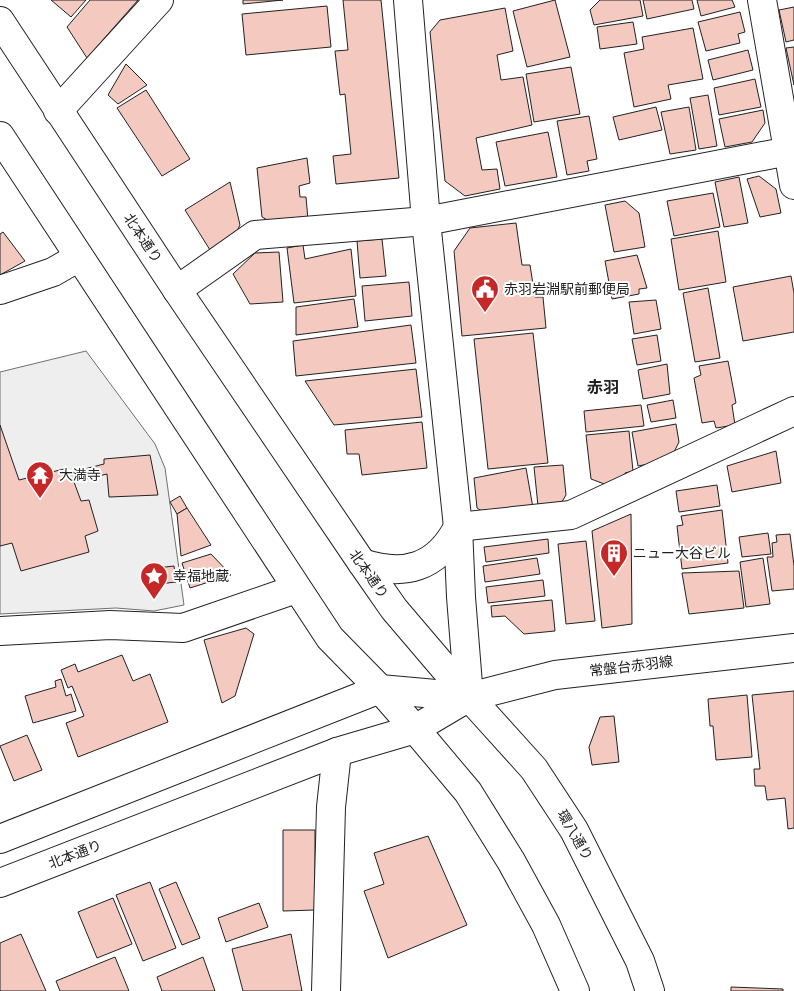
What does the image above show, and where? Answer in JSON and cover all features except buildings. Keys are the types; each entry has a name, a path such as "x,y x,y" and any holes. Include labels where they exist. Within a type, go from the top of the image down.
{"main road":[{"path":"58,111 159,0"},
{"path":"0,838 380,689 469,697 461,597 458,527 426,221 408,0"},
{"path":"762,0 791,150 794,186"},
{"name":"北本通り","path":"0,21 177,290 362,563 394,609 469,697 415,730 337,752 0,883"},
{"path":"0,136 330,638 380,689 468,792 511,862 546,925 575,991"},
{"path":"177,290 255,235 426,221 791,150"},
{"path":"0,290 53,272 79,257"},
{"path":"458,527 571,515 794,411"},
{"path":"362,563 378,569 395,570 427,563 452,539 458,527"},
{"path":"0,631 110,625 183,628 296,589"},
{"name":"常盤台赤羽線","path":"469,697 555,675 794,648"},
{"name":"環八通り","path":"469,697 534,769 574,830 640,961 650,991"},
{"path":"326,991 331,807 337,752"}],"shaded area":[{"path":"86,351 155,444 165,468 184,605 154,611 116,608 0,614 0,372"}],"place":[{"name":"赤羽岩淵駅前郵便局","path":"485,313"},
{"name":"大満寺","path":"40,499"},
{"name":"ニュー大谷ビル","path":"614,577"},
{"name":"幸福地蔵","path":"154,600"}],"district":[{"name":"赤羽","path":"603,387"}]}
